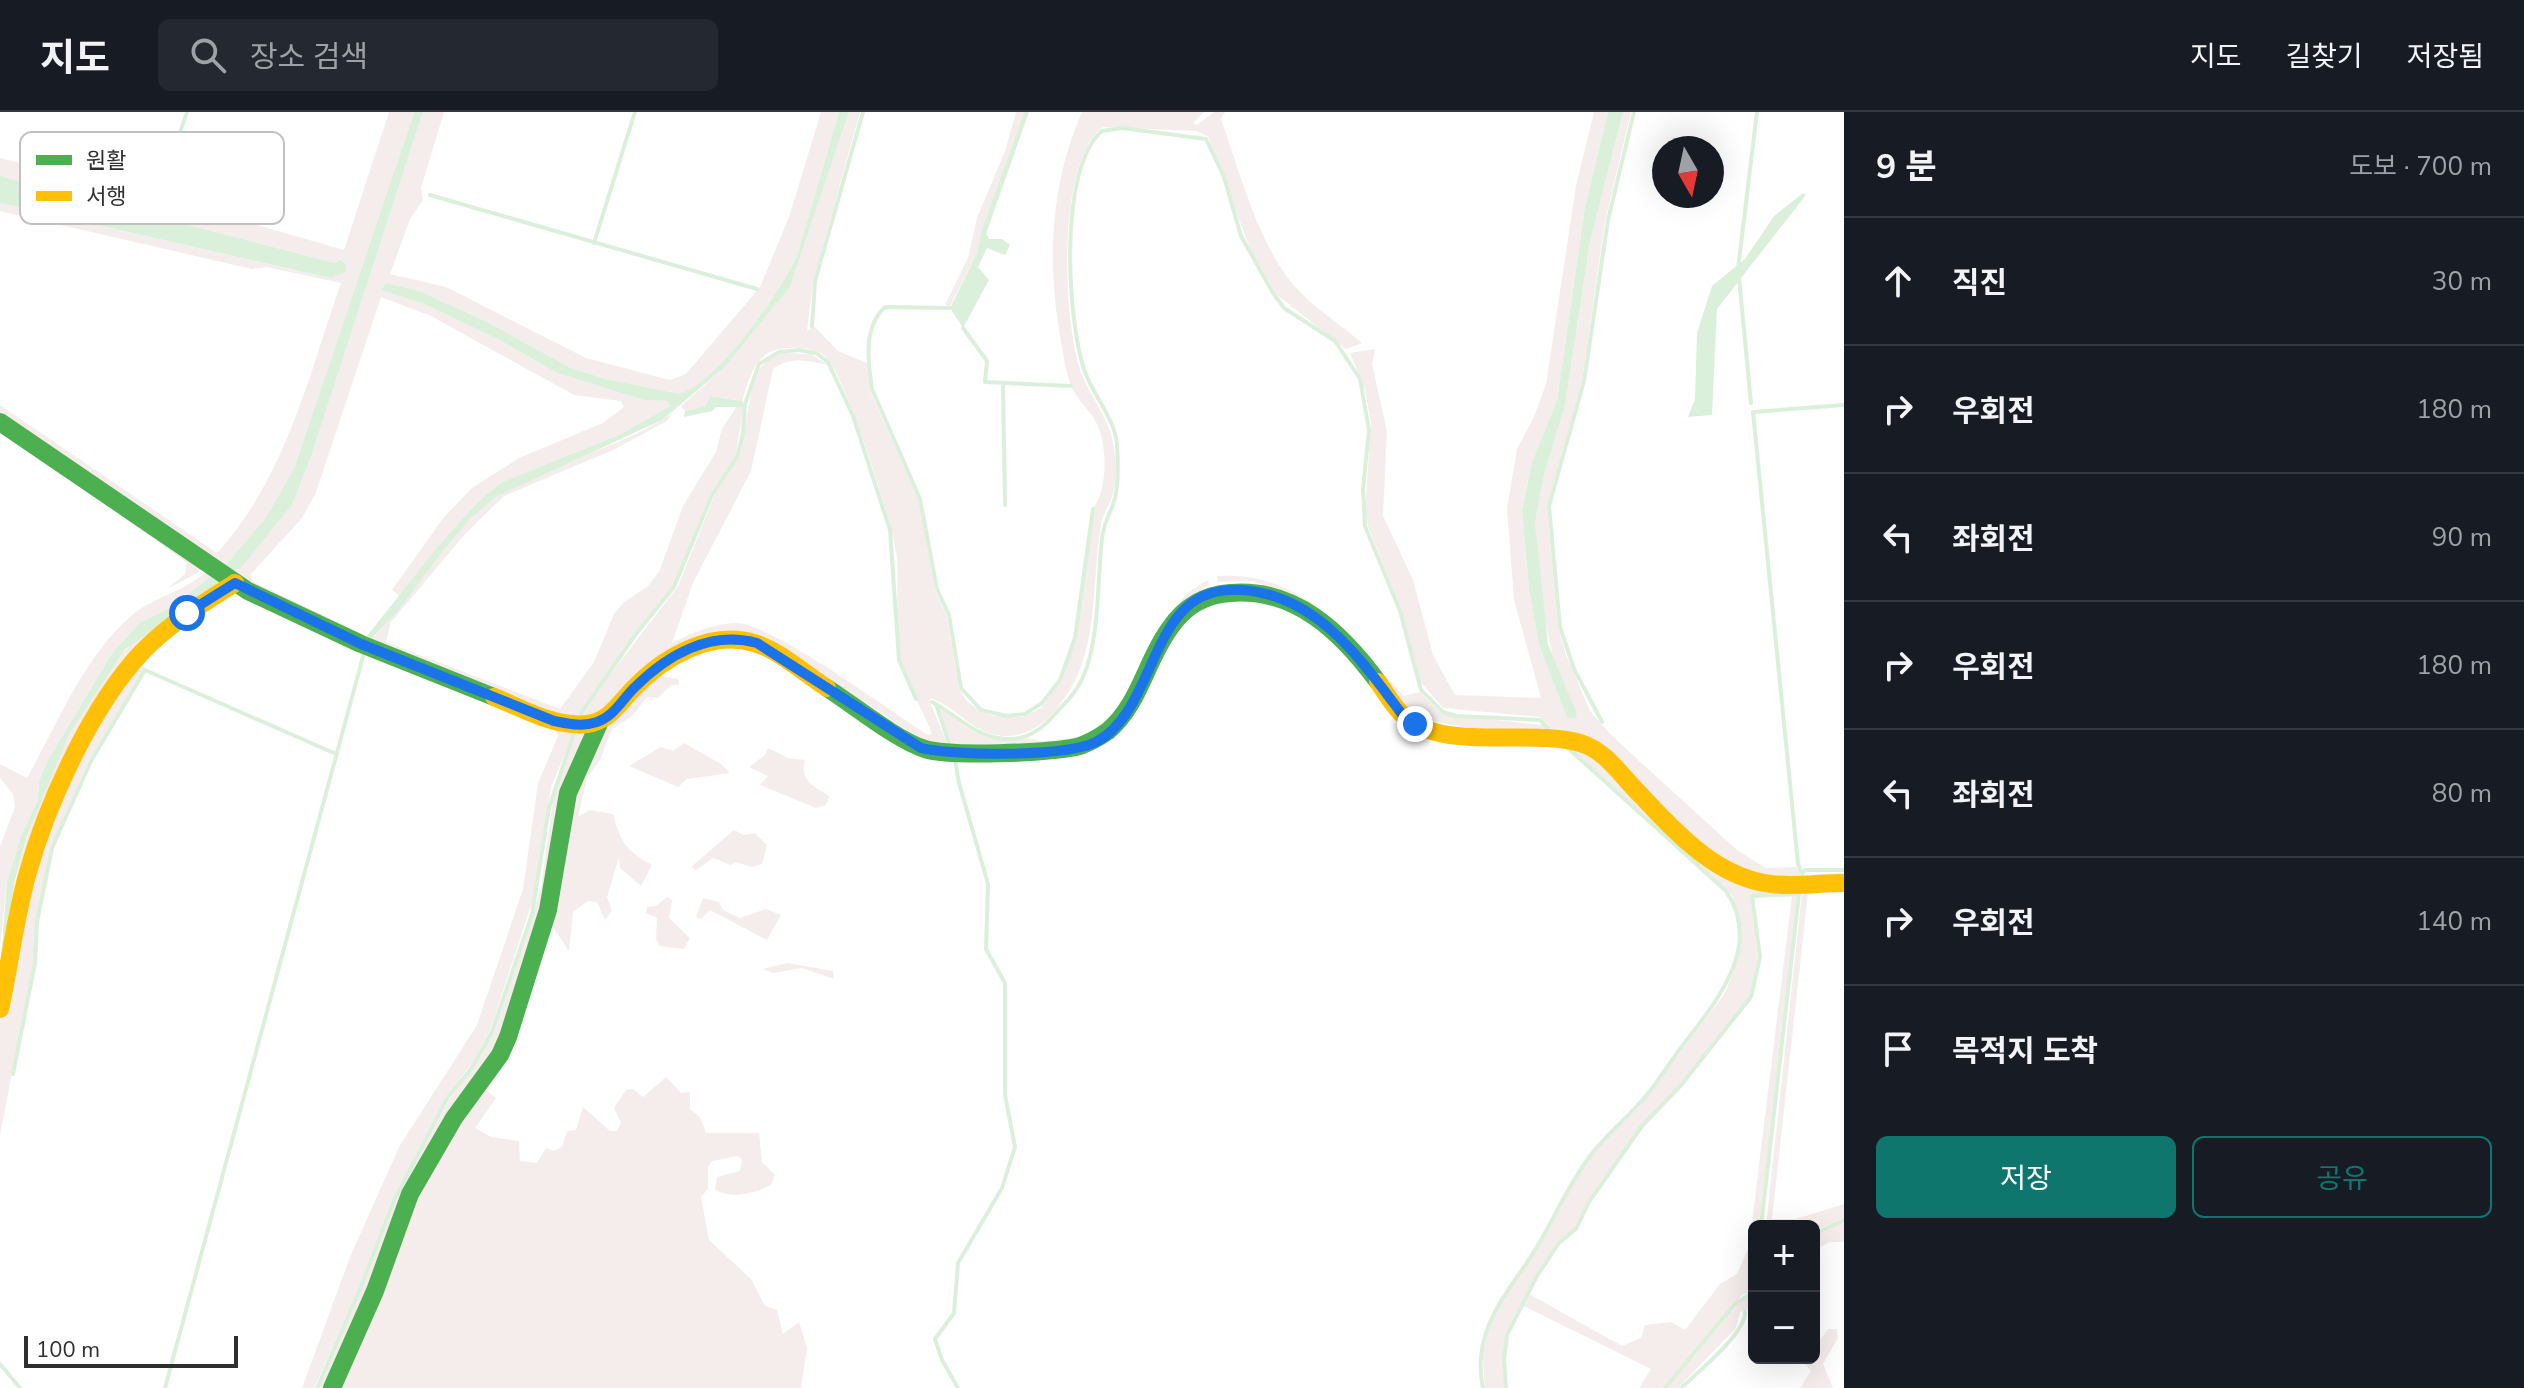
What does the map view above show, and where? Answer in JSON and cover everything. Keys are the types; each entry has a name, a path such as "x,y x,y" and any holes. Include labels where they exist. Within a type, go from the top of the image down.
{"street":[{"path":"0,422 235,583 361,644 554,721 581,726 600,721 615,711 653,670 677,654 703,643 736,637 757,643 921,748 946,754 1078,747 1097,741 1116,726 1166,634 1185,606 1200,595 1226,589 1256,591 1286,598 1315,615 1357,654 1404,717 1415,724 1469,734 1558,738 1587,745 1715,863 1737,876 1761,883 1844,883"},
{"path":"0,1009 34,851 106,703 121,677 152,643 187,613 235,583"},
{"path":"332,1388 375,1291 410,1194 439,1141 508,1037 548,910 568,793 600,721"}],"shaded area":[{"path":"389,112 414,112 295,466 267,516 224,567 0,417 0,405 217,553 241,523 278,459 341,283 267,267 252,269 56,224 92,224 329,278 345,272 339,260 335,263 185,224 254,224 344,250"},
{"path":"414,112 423,112 311,457 292,505 241,568 231,572 224,567 267,516 295,466"},
{"path":"423,112 444,112 421,188 423,200 410,219 390,274 446,287 586,358 670,380 686,374 760,287 789,217 821,112 839,112 797,256 788,273 763,313 730,354 713,372 680,394 606,379 571,368 487,322 420,291 386,283 382,289 424,304 499,340 557,373 643,400 667,401 670,406 621,434 500,483 444,539 401,597 392,590 444,517 472,488 519,458 603,423 624,407 621,401 574,395 431,316 381,297 315,495 302,518 251,574 252,581 372,639 461,528 496,497 538,473 630,437 672,413 667,421 613,450 504,496 466,533 391,622 386,642 560,709 594,662 614,614 624,602 647,587 659,572 683,506 716,452 722,429 737,406 744,407 735,457 710,495 673,587 634,634 580,714 678,586 715,494 739,457 752,388 760,368 767,360 782,353 811,354 828,365 793,361 773,369 751,471 693,583 672,643 720,625 736,623 752,627 802,652 928,735 932,734 901,662 897,623 897,558 888,517 845,392 826,357 804,348 779,349 758,362 742,401 711,396 706,406 685,411 681,406 725,367 790,287 849,112 860,112 813,281 807,331 815,327 838,351 867,363 871,393 919,501 935,590 947,617 959,689 967,701 980,711 994,716 1023,717 1041,708 1062,680 1077,637 1094,507 1104,477 1104,454 1097,424 1072,388 1066,368 1055,296 1053,242 1064,163 1082,112 1204,112 1193,123 1197,125 1214,112 1225,112 1221,119 1242,182 1259,227 1280,266 1308,300 1362,343 1346,349 1277,295 1251,251 1208,136 1196,131 1103,127 1088,145 1077,172 1068,243 1070,317 1075,348 1085,382 1109,428 1116,467 1114,491 1101,525 1087,648 1068,693 1047,719 1025,733 1005,736 983,731 940,702 930,698 930,702 947,743 951,742 938,707 971,730 994,739 1046,741 1085,735 1098,727 1128,691 1173,610 1188,593 1208,580 1209,585 1188,601 1171,621 1118,712 1101,729 1081,741 1066,745 994,747 943,743 918,737 767,640 723,634 694,641 666,655 597,715 583,718 556,715 312,616 231,572 241,568 292,505 311,457"},
{"path":"839,112 849,112 790,287 725,367 662,420 497,496 471,518 397,612 371,639 366,637 444,539 500,483 621,434 670,406 667,401 643,400 557,373 499,340 424,304 381,290 386,283 420,291 487,322 571,368 606,379 680,394 713,372 730,354 788,273 797,256"},
{"path":"1016,112 1024,112 982,229 977,253 950,306 945,305 968,258 977,218 1005,151"},
{"path":"1024,112 1029,112 986,234 989,239 1002,239 1010,245 1005,255 987,248 978,267 989,280 963,328 950,308 977,253 982,229"},
{"path":"1594,112 1608,112 1585,207 1557,400 1532,462 1522,509 1529,590 1539,645 1567,718 1541,605 1535,523 1544,475 1565,405 1590,242 1623,112 1631,112 1605,221 1582,381 1547,506 1558,628 1590,711 1612,736 1738,851 1766,868 1796,867 1801,875 1844,873 1844,880 1764,880 1706,848 1607,753 1420,719 1287,594 1253,581 1218,582 1217,576 1249,577 1277,584 1301,596 1344,631 1404,696 1419,692 1442,714 1550,726 1540,717 1443,708 1416,677 1399,604 1368,526 1365,510 1371,423 1365,390 1350,353 1375,349 1372,364 1387,431 1383,516 1413,580 1433,655 1455,695 1541,698 1514,600 1507,508 1517,449 1534,417 1546,384 1576,186"},
{"path":"1608,112 1623,112 1590,242 1565,405 1544,475 1535,523 1548,644 1577,714 1575,719 1567,718 1539,645 1529,590 1522,510 1532,462 1557,400 1585,207"},
{"path":"0,158 20,163 20,181 0,176"},
{"path":"0,176 20,181 20,208 0,203"},
{"path":"1803,193 1806,195 1717,309 1712,415 1688,417 1695,399 1697,333 1712,286 1745,259 1774,216"},
{"path":"0,203 20,208 20,216 0,211"},
{"path":"92,224 185,224 345,263 346,272 330,278"},
{"path":"710,396 742,401 744,407 716,407 712,411 684,417 685,411 706,406"},
{"path":"92,494 200,568 199,572 167,589 185,574 187,563"},
{"path":"206,572 225,580 114,683 6,937 31,824 62,747 102,678 133,642 175,611 186,593 172,607 140,622 111,655 48,760 39,781 38,800 22,833 7,882 0,946 0,846 15,807 13,794 0,778 0,764 27,778 85,671 114,633 140,609 188,585"},
{"path":"213,575 222,583 125,649 69,734 27,836 15,880 0,969 7,882 22,833 38,800 39,781 48,760 111,655 140,622 172,607"},
{"path":"135,664 145,668 88,762 50,849 36,922 33,965 0,1135 0,1019 33,864 94,729"},
{"path":"660,676 678,679 679,685 671,685 658,698 647,697 631,717 612,729 600,760 587,778 578,817 590,810 613,814 625,845 652,865 641,886 620,868 619,857 607,897 612,911 605,920 597,902 588,901 573,912 569,951 548,920 567,813 603,723"},
{"path":"554,729 585,733 545,896 503,1031 380,1259 326,1388 318,1388 363,1287 394,1202 450,1099 494,1033 541,888 553,800 574,732 551,787 536,890 490,1031 474,1060 445,1099 390,1203 359,1288 314,1388 302,1388 350,1257 399,1147 477,1025 523,889 538,783 558,736"},
{"path":"684,743 721,764 730,773 687,779 678,787 629,766 661,747 673,751"},
{"path":"1568,746 1584,747 1705,858 1808,893 1772,1219 1796,1219 1844,1204 1844,1218 1820,1228 1820,1220 1767,1220 1802,893 1750,894 1758,959 1749,998 1680,1084 1637,1131 1587,1203 1575,1228 1558,1242 1536,1275 1505,1335 1504,1388 1485,1388 1482,1352 1490,1322 1505,1293 1529,1260 1560,1203 1596,1149 1613,1128 1638,1108 1723,996 1733,974 1740,944 1733,896"},
{"path":"768,748 788,758 805,760 806,778 830,796 826,805 816,808 760,785 768,776 749,767 765,755"},
{"path":"734,830 744,835 755,833 767,845 762,864 752,867 735,862 731,865 713,858 696,870 691,867"},
{"path":"1792,896 1797,896 1760,1220 1752,1220"},
{"path":"667,897 672,900 669,918 690,938 684,949 660,946 656,939 657,918 646,913 647,907 656,906"},
{"path":"703,898 719,902 723,910 740,918 766,909 781,915 767,940 710,910 701,919 696,917"},
{"path":"787,963 833,971 834,979 802,968 773,973 763,969"},
{"path":"666,1077 681,1093 690,1092 690,1109 700,1117 706,1133 759,1133 762,1162 775,1175 771,1185 735,1195 715,1189 717,1177 740,1171 742,1159 738,1156 712,1161 708,1167 708,1189 701,1197 709,1240 751,1279 765,1306 777,1310 783,1334 799,1322 807,1348 801,1388 334,1388 396,1231 480,1085 496,1098 475,1128 491,1137 519,1141 520,1161 537,1163 546,1148 554,1151 562,1147 567,1131 576,1130 583,1107 610,1131 617,1131 621,1123 614,1108 626,1090 633,1089 643,1097"},
{"path":"1844,1221 1844,1242 1830,1242 1820,1247 1820,1232"},
{"path":"1748,1249 1748,1292 1741,1296 1663,1388 1639,1388 1651,1369 1522,1305 1529,1294 1622,1346 1641,1338 1645,1325 1671,1322 1685,1330 1720,1284 1737,1274"},
{"path":"1748,1298 1748,1310 1740,1312 1736,1328 1678,1388 1667,1388 1737,1305"},
{"path":"1828,1329 1837,1329 1838,1338 1823,1364 1833,1388 1800,1388 1811,1371 1805,1364 1820,1364 1820,1340"}],"waterway":[{"path":"180,132 187,112"},
{"path":"594,243 635,112"},
{"path":"812,327 815,281 863,112"},
{"path":"1602,722 1574,669 1560,627 1549,506 1584,381 1608,220 1634,112"},
{"path":"1738,269 1757,112"},
{"path":"932,702 979,732 1000,739 1018,738 1050,720 1074,693 1088,662 1095,627 1103,533 1116,492 1118,457 1112,425 1085,372 1079,349 1070,246 1078,177 1088,150 1102,131 1122,128 1206,139 1224,177 1241,236 1273,293 1284,308 1335,341 1360,379 1369,430 1363,489 1365,526 1400,611 1421,690 1443,712 1456,716 1540,720 1548,728"},
{"path":"430,195 757,289"},
{"path":"1739,278 1751,403"},
{"path":"950,308 885,307 873,324 870,335 869,368 872,389 920,499 937,589 949,615 961,688 981,710 1007,716 1025,714 1042,703 1060,680 1075,638 1093,509"},
{"path":"963,328 987,361 985,382 1071,386"},
{"path":"581,713 636,634 674,587 712,495 737,457 745,404 759,364 779,352 799,350 816,353 828,362 853,416 890,530 899,660 916,699"},
{"path":"1003,384 1005,505"},
{"path":"1844,405 1753,412 1798,864 1802,874 1805,870 1844,870"},
{"path":"165,1388 364,653"},
{"path":"13,1074 35,963 37,922 52,848 91,761 145,670 336,754"},
{"path":"936,704 949,743"},
{"path":"317,1388 361,1287 393,1202 448,1097 471,1069 492,1032 532,914 549,808 574,733"},
{"path":"1483,1388 1481,1352 1499,1305 1581,1169 1648,1093 1707,1014 1730,975 1740,934 1737,912 1726,891 1569,749"},
{"path":"955,760 988,884 986,949 1005,983 1005,1095 1015,1147 1002,1188 958,1263 954,1313 935,1339 942,1360 958,1388"},
{"path":"1506,1388 1504,1360 1507,1335 1537,1276 1559,1243 1576,1229 1589,1202 1642,1126 1682,1084 1751,997 1760,957 1752,896 1799,894 1762,1220"},
{"path":"1820,1231 1844,1220"},
{"path":"1665,1388 1735,1304 1748,1296"},
{"path":"1681,1388 1738,1331 1745,1312"},
{"path":"0,1364 20,1388"}],"traffic: fast":[{"path":"0,422 248,591 361,644 494,697"},
{"path":"827,688 889,730 925,749 999,753 1076,747 1101,736 1119,720 1176,620 1196,603 1230,593 1275,597 1315,617 1349,647 1378,682"},
{"path":"332,1388 375,1291 410,1194 454,1118 500,1055 508,1037 548,910 568,793 600,721"}],"traffic: slow":[{"path":"0,1009 28,872 47,815 89,726 124,674 152,642 235,583"},
{"path":"494,697 563,723 595,722 608,715 659,666 689,649 721,640 763,646 827,688"},
{"path":"1378,682 1404,716 1421,727 1442,734 1562,739 1591,747 1611,762 1694,848 1730,872 1771,884 1844,883"}],"route":[{"path":"187,613 235,583 361,644 431,669 554,721 581,726 600,721 615,711 653,670 677,654 703,643 736,637 757,643 921,748 946,754 1028,752 1078,747 1097,741 1116,726 1131,703 1166,634 1185,606 1200,595 1226,589 1256,591 1286,598 1315,615 1357,654 1404,717 1415,724"}]}
